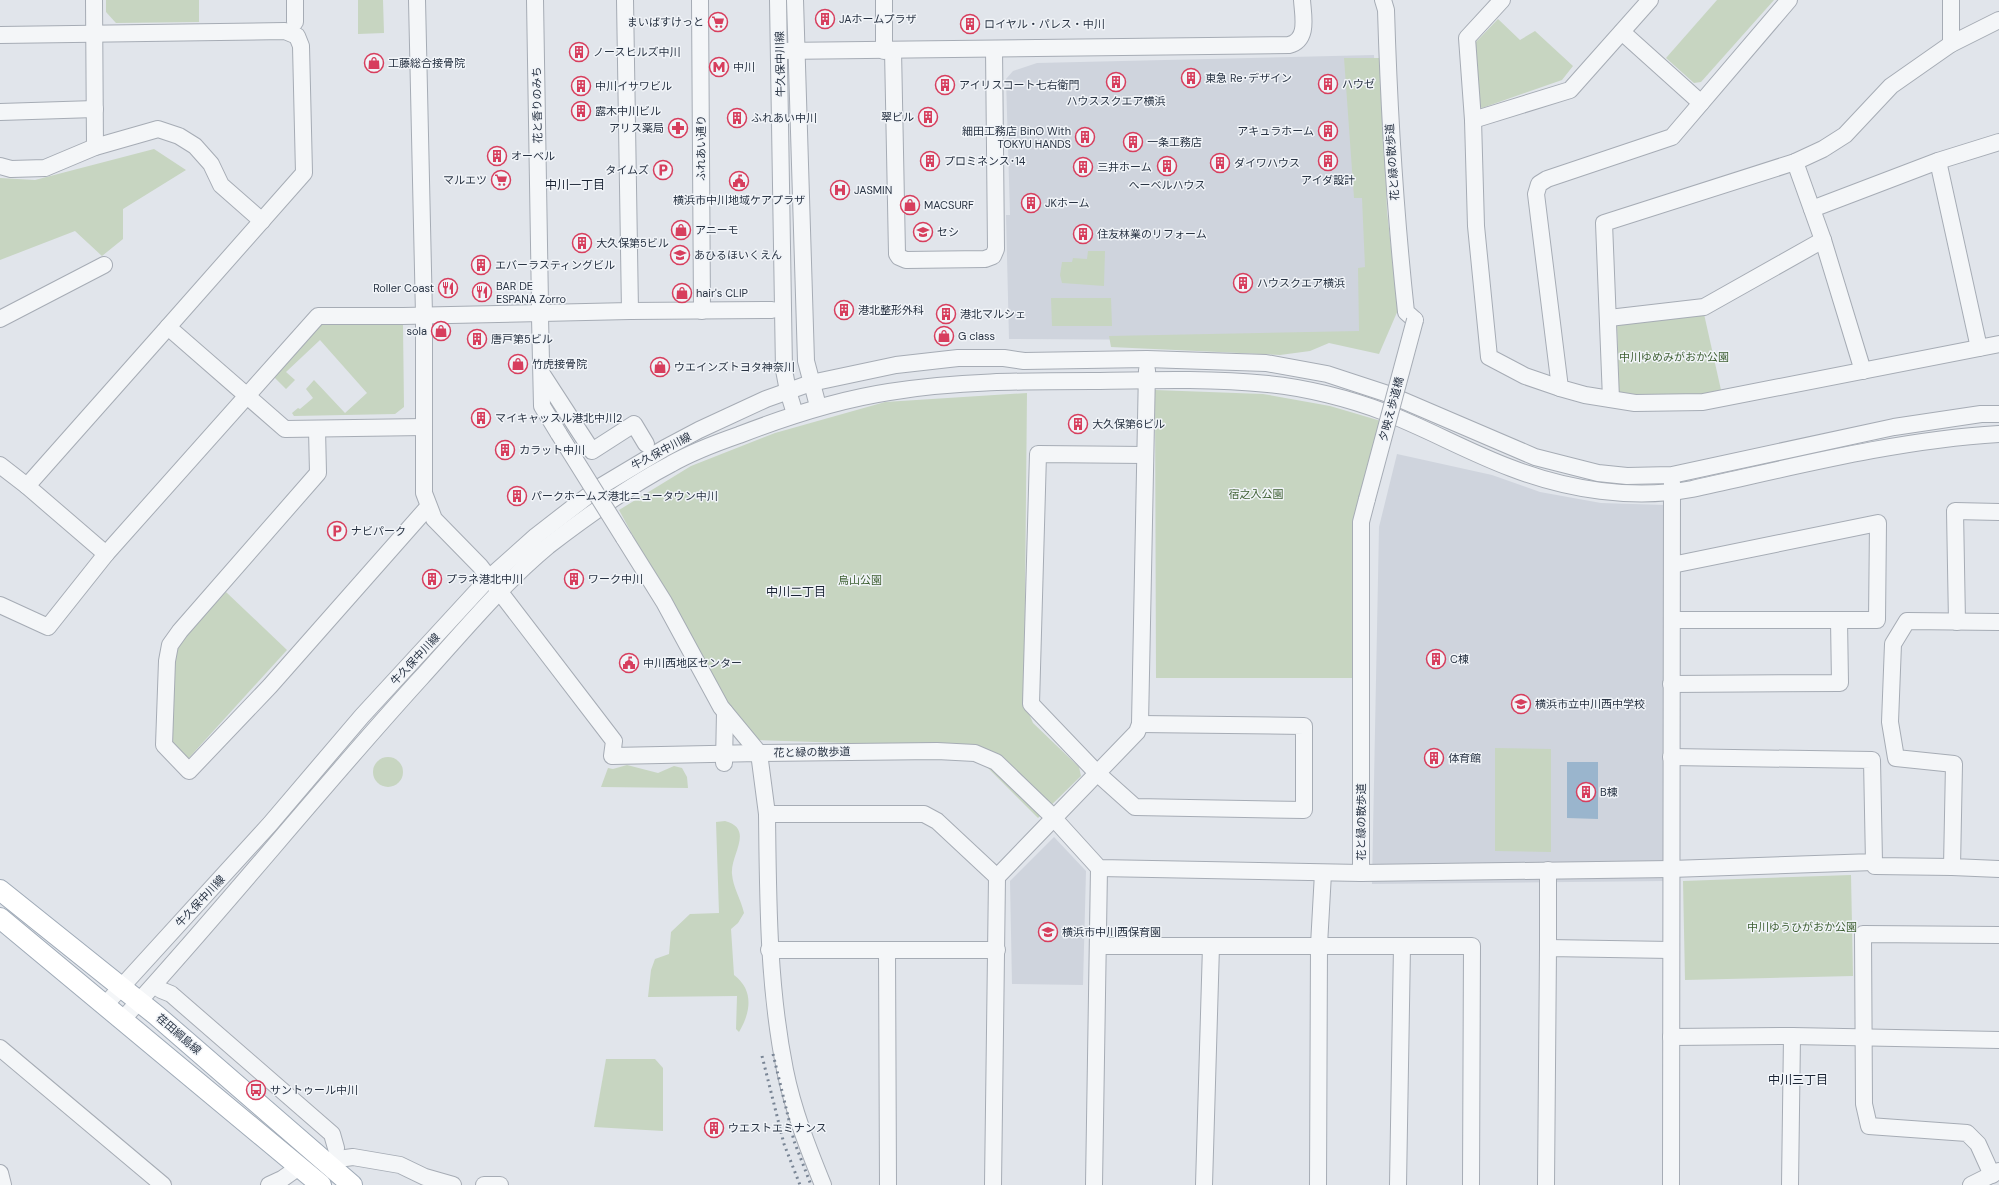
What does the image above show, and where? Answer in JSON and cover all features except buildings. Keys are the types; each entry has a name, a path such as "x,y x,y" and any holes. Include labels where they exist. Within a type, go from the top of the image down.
{"main road":[{"name":"荏田綱島線","path":"0,890 122,986 329,1154 352,1185"},
{"path":"0,918 321,1185"}],"street":[{"path":"94,0 95,147"},
{"path":"295,0 295,22"},
{"path":"417,0 424,315 424,494 428,507 441,528 480,566 614,741 612,756 724,759 759,753 767,814 769,950 773,998 785,1071 804,1139 823,1185"},
{"name":"花と香りのみち","path":"535,0 542,406 624,538"},
{"path":"625,0 630,311"},
{"name":"牛久保中川線","path":"122,1020 243,884 378,726 500,592 518,573 546,548 641,480 675,461 710,446 818,406 806,361 788,51 778,0"},
{"name":"牛久保中川線","path":"795,0 788,51 784,370 788,391 795,414"},
{"path":"884,0 889,50 897,254 899,257 906,260 985,259 993,256 996,249 994,49"},
{"path":"788,51 1290,45 1298,41 1303,34 1302,0"},
{"name":"花と緑の散歩道","path":"1383,0 1386,10 1390,122 1396,215 1406,312 1415,320"},
{"path":"1502,0 1467,38 1473,120 1476,226 1489,357 1525,376 1585,396 1658,404 1703,402 1999,344"},
{"path":"1473,120 1570,90 1650,0"},
{"path":"1560,388 1537,189 1539,184 1547,179 1672,137 1789,0"},
{"path":"1951,0 1951,44"},
{"name":"ふれあい通り","path":"700,5 702,311"},
{"path":"1611,400 1609,318 1604,223 1795,162 1823,149 1845,135 1891,86 1951,44 1999,20"},
{"path":"0,35 285,31 296,36 301,46 304,173 27,486"},
{"path":"1622,32 1701,103"},
{"path":"0,112 95,109"},
{"path":"0,166 11,169 44,168 95,147 158,129 179,136 195,146 211,164 221,185 262,221"},
{"path":"1812,209 1938,162 1999,142"},
{"path":"1795,162 1823,240 1863,371"},
{"path":"1938,162 1979,348"},
{"path":"1609,318 1704,307 1823,240"},
{"path":"0,319 104,265"},
{"path":"0,605 48,627 106,554 318,316 772,310"},
{"name":"夕映え歩道橋","path":"1367,499 1415,320"},
{"path":"168,327 285,429 424,427"},
{"path":"811,384 896,365 958,358 1004,358 1024,361 1147,359 1266,363 1327,374 1388,394 1535,457 1598,473 1627,476 1672,475 1894,427 1981,414 1999,414"},
{"path":"993,1185 998,877 1137,732 1140,724 1147,359"},
{"path":"542,374 592,451 634,424 646,444"},
{"path":"818,406 889,392 938,386 1022,381 1147,380 1270,384 1327,395 1383,411 1508,468 1546,480 1584,488 1659,494 1672,493 1897,446 1937,440 1999,434"},
{"name":"牛久保中川線","path":"104,1005 270,824 362,716 489,578 536,536 566,511 631,467 700,430 766,399 811,384"},
{"path":"317,429 318,473 180,631 170,645 167,661 164,745 189,771 270,686 428,507"},
{"path":"1140,724 1304,726 1304,810 1135,807 1097,773 1031,704 1038,454 1145,455"},
{"path":"0,465 27,486 106,554"},
{"path":"1671,1185 1672,475"},
{"name":"花と緑の散歩道","path":"624,538 664,602 707,683 725,712 759,753 937,751 975,753 996,762 1054,818 1099,868 1361,873 1361,522 1367,499"},
{"path":"1957,622 1955,511 1999,512"},
{"path":"1672,565 1878,523 1877,620 1672,620"},
{"path":"1672,684 1840,683 1840,620"},
{"path":"1952,868 1954,764 1896,758 1890,722 1893,644 1907,621 1999,622"},
{"path":"724,759 725,712"},
{"path":"1671,757 1872,760 1875,866 1999,869"},
{"path":"767,814 924,814 937,821 998,877"},
{"path":"1361,873 1671,869 1874,862"},
{"path":"1094,1185 1099,868"},
{"path":"1546,1185 1548,870"},
{"path":"1318,1185 1319,941 1323,873"},
{"path":"1972,1185 1995,1173 1978,1144 1967,1133 1869,1126 1864,1104 1863,934 1999,935"},
{"path":"1098,946 1211,946 1319,941 1402,946 1472,946 1472,1185"},
{"path":"1204,1185 1211,946"},
{"path":"1398,1185 1402,946"},
{"path":"1548,948 1671,950"},
{"path":"769,950 998,950"},
{"path":"887,950 888,1185"},
{"path":"161,990 171,994 332,1134 329,1154 353,1156 400,1165 425,1177 453,1185"},
{"path":"1671,1037 1792,1036 1999,1040"},
{"path":"1790,1185 1792,1036"},
{"path":"0,1048 163,1185"},
{"path":"269,1185 282,1179 299,1167"},
{"path":"0,1173 3,1185"},
{"path":"484,1185 500,1185"}],"shaded area":[{"name":"ハウスクエア横浜","path":"1374,55 1379,195 1390,311 1349,341 1009,339 1006,215 1010,215 1006,79 1013,71 1037,63"},
{"name":"横浜市立中川西中学校","path":"1397,454 1492,475 1540,492 1601,503 1665,505 1666,881 1372,884 1379,527"},
{"name":"横浜市中川西保育園","path":"1054,837 1086,871 1083,985 1012,984 1010,881"}],"green space":[{"path":"106,0 199,0 199,22 116,23 106,12"},
{"path":"358,0 383,0 384,33 358,34"},
{"path":"1717,0 1774,0 1701,82 1694,83 1666,58"},
{"path":"1498,19 1520,40 1535,31 1573,66 1562,80 1482,108 1475,105 1474,44"},
{"path":"1344,58 1381,58 1387,211 1398,310 1379,354 1329,343 1310,351 1280,355 1111,347 1109,336 1359,331 1358,268 1365,267 1362,198 1354,198"},
{"path":"154,149 186,170 123,209 123,239 102,256 75,231 0,260 0,178 35,180"},
{"path":"1088,251 1105,251 1104,286 1062,283 1060,275 1062,262 1072,262 1073,258 1087,259"},
{"path":"1051,298 1111,298 1112,326 1052,326"},
{"name":"中川ゆめみがおか公園","path":"1704,314 1721,390 1683,396 1644,395 1619,392 1617,324"},
{"path":"326,322 403,325 404,407 395,414 294,416 292,413 298,408 300,409 313,398 306,389 314,380 345,413 367,393 320,340 286,372 295,380 286,389 273,376 312,331"},
{"name":"宿之入公園","path":"1155,390 1263,394 1330,406 1381,421 1352,523 1356,678 1156,678"},
{"name":"烏山公園","path":"1027,393 1024,702 1033,723 1079,767 1081,776 1038,818 967,747 757,740 723,702 619,510 691,466 775,433 885,402"},
{"path":"226,592 287,650 187,760 172,746 175,648"},
{"path":"1495,748 1551,749 1551,852 1495,851"},
{"path":"388,757 399,761 403,772 399,783 388,787 377,783 373,772 377,761"},
{"path":"627,765 658,773 674,766 682,768 687,777 688,788 601,787 608,768 613,769"},
{"path":"725,821 734,825 740,836 732,867 732,874 744,913 738,923 731,929 734,975 745,987 748,994 748,1009 739,1032 736,1029 737,996 648,997 651,970 655,959 669,954 671,932 690,914 719,913 716,822"},
{"name":"中川ゆうひがおか公園","path":"1851,875 1853,976 1685,980 1683,881"},
{"path":"606,1059 655,1059 663,1068 663,1131 594,1127"}],"water":[{"path":"1567,762 1598,762 1598,819 1567,818"}],"railway":[{"path":"773,1054 794,1141 811,1185"},
{"path":"762,1056 784,1144 800,1185"}],"place":[{"name":"JAホームプラザ","path":"825,19"},
{"name":"まいばすけっと","path":"718,22"},
{"name":"ロイヤル・パレス・中川","path":"970,24"},
{"name":"ノースヒルズ中川","path":"579,52"},
{"name":"工藤総合接骨院","path":"374,63"},
{"name":"中川","path":"719,67"},
{"name":"東急 Re･デザイン","path":"1191,78"},
{"name":"ハウススクエア横浜","path":"1116,82"},
{"name":"ハウゼ","path":"1328,84"},
{"name":"アイリスコート七右衛門","path":"945,85"},
{"name":"中川イサワビル","path":"581,86"},
{"name":"露木中川ビル","path":"581,111"},
{"name":"翠ビル","path":"928,117"},
{"name":"ふれあい中川","path":"737,118"},
{"name":"アリス薬局","path":"678,128"},
{"name":"アキュラホーム","path":"1328,131"},
{"name":"細田工務店 BinO With TOKYU HANDS","path":"1085,137"},
{"name":"一条工務店","path":"1133,142"},
{"name":"オーベル","path":"497,156"},
{"name":"プロミネンス･14","path":"930,161"},
{"name":"アイダ設計","path":"1328,161"},
{"name":"ダイワハウス","path":"1220,163"},
{"name":"へーベルハウス","path":"1167,166"},
{"name":"三井ホーム","path":"1083,167"},
{"name":"タイムズ","path":"663,170"},
{"name":"マルエツ","path":"501,180"},
{"name":"横浜市中川地域ケアプラザ","path":"739,181"},
{"name":"JASMIN","path":"840,190"},
{"name":"JKホーム","path":"1031,203"},
{"name":"MACSURF","path":"910,205"},
{"name":"アニーモ","path":"681,230"},
{"name":"セシ","path":"923,232"},
{"name":"住友林業のリフォーム","path":"1083,234"},
{"name":"大久保第5ビル","path":"582,243"},
{"name":"あひるほいくえん","path":"680,255"},
{"name":"エバーラスティングビル","path":"481,265"},
{"name":"ハウスクエア横浜","path":"1243,283"},
{"name":"Roller Coast","path":"448,288"},
{"name":"BAR DE ESPANA Zorro","path":"482,292"},
{"name":"hair's CLIP","path":"682,293"},
{"name":"港北整形外科","path":"844,310"},
{"name":"港北マルシェ","path":"946,314"},
{"name":"sola","path":"441,331"},
{"name":"G class","path":"944,336"},
{"name":"唐戸第5ビル","path":"477,339"},
{"name":"竹虎接骨院","path":"518,364"},
{"name":"ウエインズトヨタ神奈川","path":"660,367"},
{"name":"マイキャッスル港北中川2","path":"481,418"},
{"name":"大久保第6ビル","path":"1078,424"},
{"name":"カラット中川","path":"505,450"},
{"name":"パークホームズ港北ニュータウン中川","path":"517,496"},
{"name":"ナビパーク","path":"337,531"},
{"name":"プラネ港北中川","path":"432,579"},
{"name":"ワーク中川","path":"574,579"},
{"name":"C棟","path":"1436,659"},
{"name":"中川西地区センター","path":"629,663"},
{"name":"横浜市立中川西中学校","path":"1521,704"},
{"name":"体育館","path":"1434,758"},
{"name":"B棟","path":"1586,792"},
{"name":"横浜市中川西保育園","path":"1048,932"},
{"name":"サントゥール中川","path":"256,1090"},
{"name":"ウエストエミナンス","path":"714,1128"}],"district":[{"name":"中川一丁目","path":"575,185"},
{"name":"中川二丁目","path":"796,592"},
{"name":"中川三丁目","path":"1798,1080"}]}
